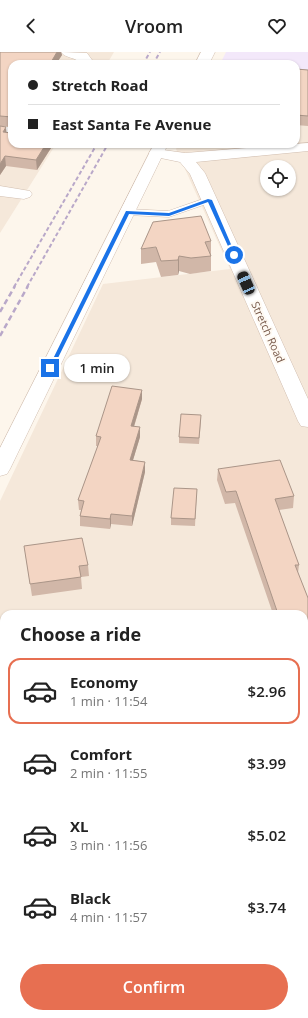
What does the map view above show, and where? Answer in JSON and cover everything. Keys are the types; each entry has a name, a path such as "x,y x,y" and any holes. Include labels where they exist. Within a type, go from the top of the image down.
{"street":[{"path":"68,52 82,56 85,60"},
{"path":"0,469 159,148 185,158 297,148"},
{"name":"Stretch Road","path":"185,158 198,173 308,421"},
{"path":"0,191 24,194"}],"lane":[{"path":"127,212 169,214 209,200"}],"shaded area":[{"path":"0,52 114,52 109,60 8,60 8,148 53,148 0,233"},
{"path":"226,52 308,52 308,100 300,99 300,60 222,60"},
{"path":"300,99 308,100 308,610 0,610 0,501 103,284 230,269 176,149 300,148"}],"building":[{"path":"0,52 57,52 52,60 8,60 8,117 0,116"},
{"path":"300,69 308,70 308,116 300,115"},
{"path":"0,126 6,127 3,132 8,133 8,148 44,148 36,160 5,156 0,164"},
{"path":"201,216 211,241 205,242 211,256 191,258 179,256 178,260 161,261 156,247 141,249 153,222"},
{"path":"112,386 142,390 131,426 140,427 130,460 145,462 132,516 111,514 110,519 80,516 84,501 78,500 101,437 96,436"},
{"path":"181,414 201,415 199,438 179,437"},
{"path":"280,460 294,496 275,499 299,565 295,565 308,598 308,610 277,610 236,491 226,492 218,469"},
{"path":"174,488 197,489 195,519 171,518"},
{"path":"82,538 88,565 79,566 81,577 30,584 24,546"}],"railway":[{"path":"145,60 150,52"},
{"path":"155,60 160,52"},
{"path":"14,287 95,148"},
{"path":"27,287 106,148"},
{"path":"0,312 15,286"},
{"path":"0,336 28,286"}],"route":[{"path":"50,368 127,212 169,214 209,200 234,255"}]}
